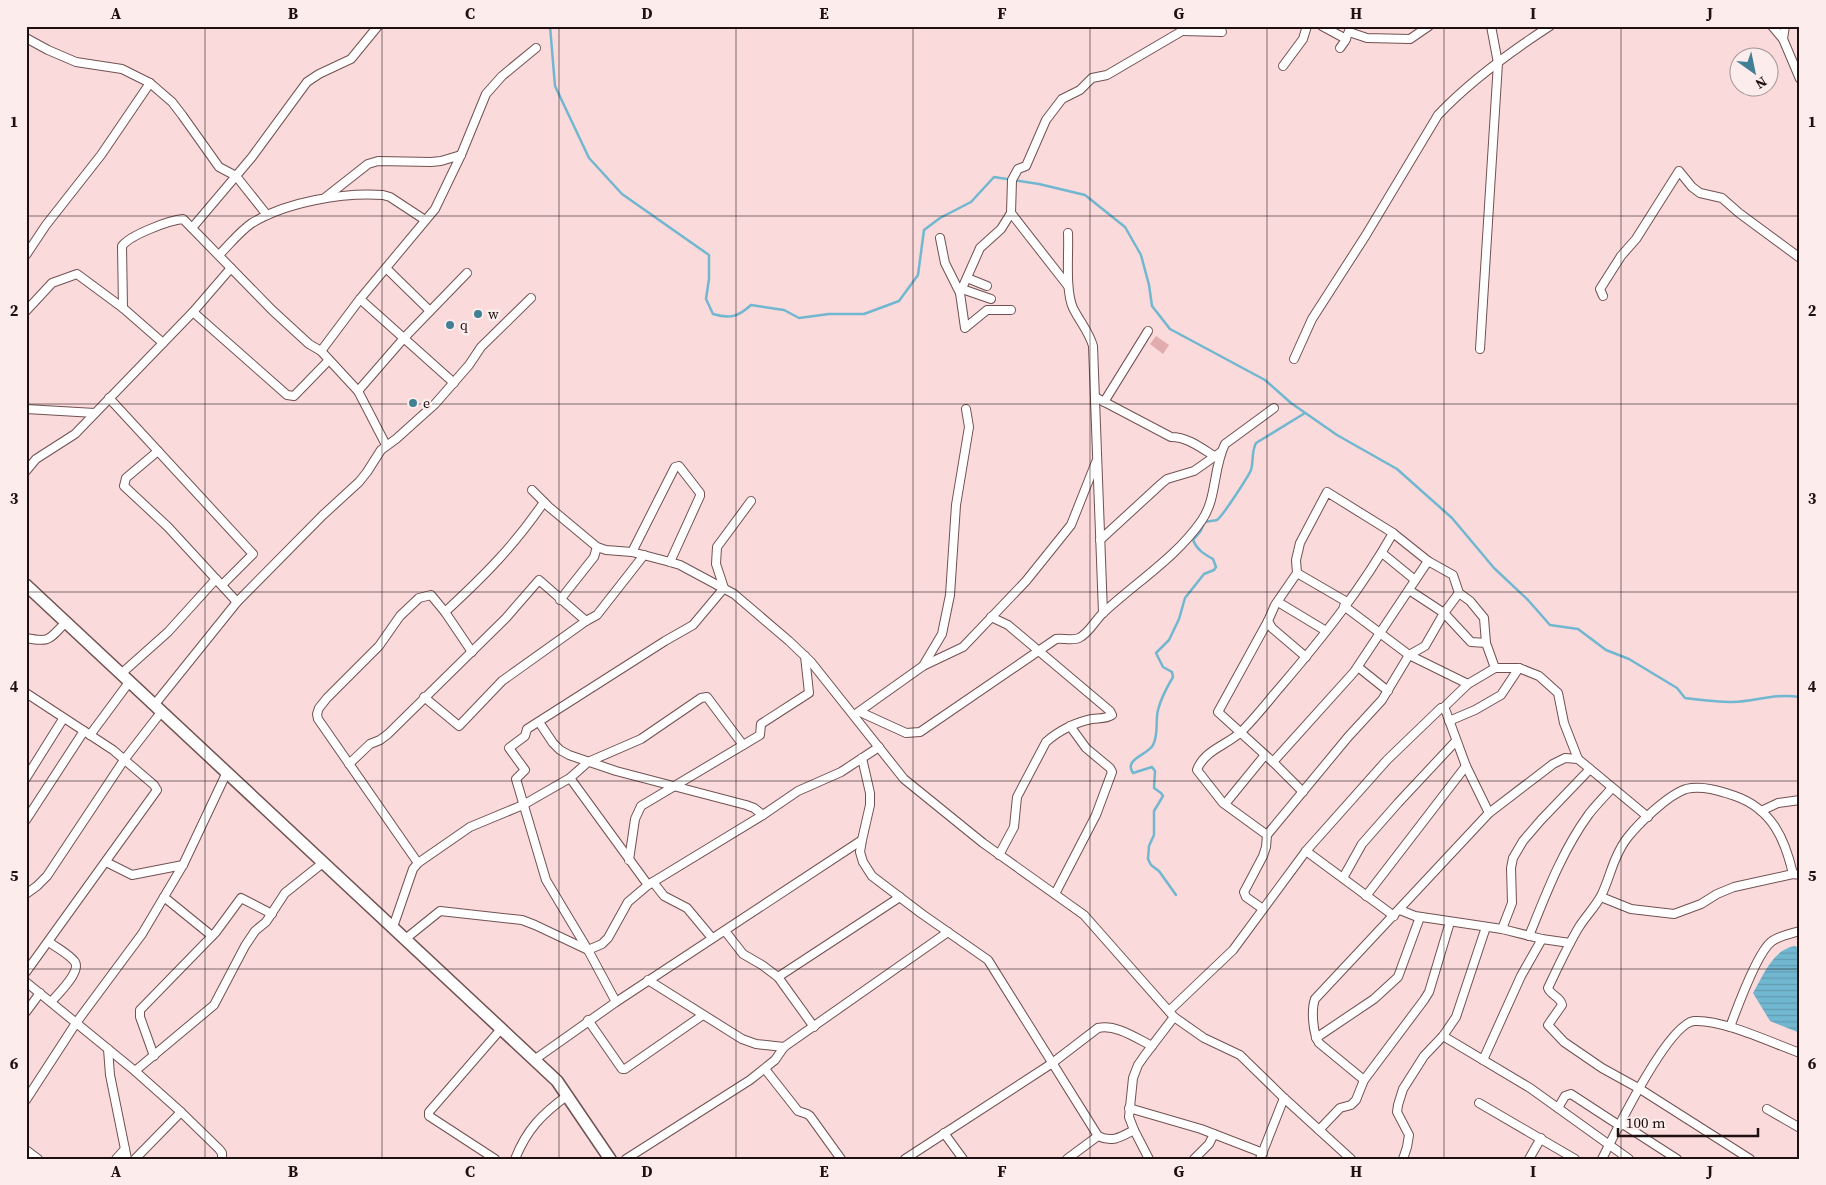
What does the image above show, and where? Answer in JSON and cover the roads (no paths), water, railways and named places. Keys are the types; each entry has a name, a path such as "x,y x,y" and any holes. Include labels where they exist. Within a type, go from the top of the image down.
{"street":[{"path":"192,228 252,157 307,82 319,74 351,59 378,26"},
{"path":"1283,66 1303,38 1307,26"},
{"path":"1322,26 1368,38 1410,39 1429,26"},
{"path":"1480,348 1498,62 1491,26"},
{"path":"1294,359 1312,319 1366,235 1438,115 1478,77 1550,26"},
{"path":"1772,26 1783,38 1800,78"},
{"path":"1783,38 1785,26"},
{"path":"961,291 980,248 1001,229 1011,213 1012,180 1018,169 1026,166 1046,120 1062,99 1080,90 1092,78 1107,75 1184,28 1222,32"},
{"path":"1340,48 1349,32"},
{"path":"26,38 76,62 122,69 150,83 172,102 219,167 236,176 267,215"},
{"path":"321,351 441,198 486,94 502,76 536,48"},
{"path":"26,255 46,225 101,154 150,83"},
{"path":"325,198 368,164 378,161 431,162 461,155"},
{"path":"1603,296 1600,289 1636,239 1679,171 1700,193 1722,198 1800,258"},
{"path":"219,255 250,224 267,215 338,195 383,195 390,197 425,220"},
{"path":"1011,213 1070,288"},
{"path":"123,308 122,246 126,240 135,234 183,219 272,310 310,344 321,351 358,391 386,445"},
{"path":"1068,233 1070,288 1074,308 1090,334 1093,346 1103,613"},
{"path":"940,238 945,264 961,291 965,328 987,310 1011,310"},
{"path":"26,471 36,459 75,434 193,312 231,268"},
{"path":"386,268 430,311"},
{"path":"358,391 404,338 467,273"},
{"path":"27,308 52,283 77,274 123,308 163,343"},
{"path":"967,278 987,286"},
{"path":"961,291 991,299"},
{"path":"26,894 46,876 158,707 237,602 358,482 386,445 396,439 425,414 454,383 481,347 531,298"},
{"path":"360,299 454,383"},
{"path":"193,312 287,395 294,396 329,360"},
{"path":"1104,402 1148,331"},
{"path":"1095,397 1170,437 1186,439 1218,454"},
{"path":"26,820 126,677 219,582 253,554 109,398"},
{"path":"1100,540 1167,479 1194,470 1218,454 1225,444 1274,408"},
{"path":"26,409 95,413"},
{"path":"923,666 942,634 950,595 956,504 970,427 966,409"},
{"path":"158,451 126,478 124,486 168,527 237,602"},
{"path":"857,714 906,733 920,732 1056,639 1076,640 1082,636 1103,613 1177,548 1202,520 1211,500 1218,454"},
{"path":"857,714 923,666 963,647 1031,574 1071,525 1097,458"},
{"path":"632,552 675,467 679,466 700,493 700,496 670,562"},
{"path":"532,490 597,547 606,550 632,552 670,562 734,594 805,656 857,714 879,747 904,778 999,855 1084,915 1172,1014 1204,1038 1240,1054 1284,1098 1351,1159"},
{"path":"1303,792 1218,712 1278,602 1297,574 1296,560 1300,543 1327,492 1393,534 1428,561 1453,575 1459,592 1470,601 1484,618 1486,642 1495,668"},
{"path":"445,612 502,558 544,502"},
{"path":"724,588 716,564 717,547 751,502"},
{"path":"1267,836 1225,804 1196,770 1200,762 1208,754 1241,732 1306,657 1346,604 1393,534"},
{"path":"560,600 594,557 597,547"},
{"path":"1382,553 1415,580"},
{"path":"424,696 459,726 502,681 597,615 644,555"},
{"path":"1273,762 1358,667 1428,561"},
{"path":"1297,574 1346,604 1408,655 1468,684"},
{"path":"349,764 370,744 388,734 424,696 506,618 539,580 586,621"},
{"path":"26,585 557,1081 610,1159"},
{"path":"616,1002 588,950 546,880 516,779 525,770 509,748 524,736 527,729 665,641 694,625 724,588"},
{"path":"1409,590 1444,613 1471,642 1486,642"},
{"path":"1263,909 1246,897 1244,892 1263,856 1267,836 1382,700 1408,655 1425,646 1444,613 1459,592"},
{"path":"418,862 318,719 317,714 327,698 379,646 400,616 419,598 425,595 431,596 445,612 472,652"},
{"path":"1278,602 1326,632"},
{"path":"991,617 1008,624 1112,712 1109,717 1091,719 1070,726 1052,736 1042,746 1017,797 1014,827 999,855"},
{"path":"1268,621 1272,628 1306,657"},
{"path":"26,638 44,641 49,639 66,622"},
{"path":"629,860 635,819 641,806 760,735 761,724 809,693 805,656"},
{"path":"1358,667 1388,691"},
{"path":"1149,1159 1134,1130 1129,1117 1129,1108 1138,1065 1172,1014 1226,958 1306,851 1387,760 1468,684 1495,668 1519,668 1539,676 1558,693 1564,723 1578,759 1648,817"},
{"path":"1449,721 1475,710 1501,695 1519,668"},
{"path":"26,694 114,750 154,785 157,790 26,972"},
{"path":"393,927 413,869 418,862 470,827 523,805 570,778 588,762 641,740 704,696 743,745"},
{"path":"1443,708 1466,766 1489,813"},
{"path":"26,778 63,719"},
{"path":"539,722 560,750 588,762 754,808 763,815"},
{"path":"1055,894 1096,815 1112,772 1080,741 1070,726"},
{"path":"1343,878 1362,844 1456,741"},
{"path":"404,940 437,912 444,911 522,920 588,950 602,944 608,938 628,902 650,884 763,815 798,791 835,775 879,747"},
{"path":"1225,804 1265,755"},
{"path":"862,758 870,793 870,805 860,852 863,862 872,876 988,960 1098,1136 1108,1140 1117,1139 1134,1130"},
{"path":"1364,1080 1319,1044 1316,1038 1313,1006 1315,999 1489,813 1553,764 1565,758 1578,759"},
{"path":"1366,896 1466,766"},
{"path":"1502,929 1512,903 1511,868 1513,858 1541,820 1590,769"},
{"path":"26,1100 76,1023 142,934 183,865 227,772"},
{"path":"570,778 629,860 650,884 664,896 687,908 712,938"},
{"path":"1529,936 1552,878 1576,834 1590,813 1612,788"},
{"path":"1600,897 1631,910 1674,914 1701,904 1717,894 1734,887 1796,875 1780,832 1762,811 1744,799 1699,788 1687,789 1674,794 1627,838 1615,860 1600,897 1570,943 1548,988 1562,1003 1549,1022 1550,1028 1564,1042 1602,1068 1640,1089 1750,1159"},
{"path":"1762,811 1778,803 1800,800"},
{"path":"534,1060 588,1020 862,840"},
{"path":"1306,851 1366,896 1397,913 1502,929 1542,939 1570,943"},
{"path":"106,862 132,875 183,865"},
{"path":"135,1071 214,1005 245,946 255,931 272,914 285,892 326,864"},
{"path":"164,897 212,936"},
{"path":"778,977 900,897"},
{"path":"154,1056 140,1017 140,1010 212,936 241,898 272,914"},
{"path":"1316,1038 1374,999 1398,977 1420,917"},
{"path":"1320,1130 1340,1108 1351,1105 1356,1100 1364,1080 1429,992 1450,922"},
{"path":"1403,1159 1409,1136 1397,1112 1403,1089 1424,1056 1443,1036 1456,1016 1486,927"},
{"path":"725,930 743,954 778,977 814,1027"},
{"path":"1730,1027 1762,952 1771,942 1800,931"},
{"path":"626,1159 750,1080 775,1060 784,1047 948,932"},
{"path":"1483,1060 1521,976 1542,939"},
{"path":"49,942 74,960 76,966 76,972 51,1002"},
{"path":"648,980 742,1039 756,1044 784,1047"},
{"path":"26,982 135,1071 181,1112 220,1149 222,1159"},
{"path":"26,1012 40,993"},
{"path":"588,1020 622,1068 625,1069 703,1015"},
{"path":"1602,1159 1662,1050 1688,1023 1694,1021 1708,1022 1730,1027 1800,1053"},
{"path":"905,1159 1052,1064 1098,1028 1106,1027 1119,1030 1152,1046"},
{"path":"495,1159 430,1116 429,1112 501,1029"},
{"path":"1443,1036 1530,1088 1629,1159"},
{"path":"108,1049 110,1075 127,1159"},
{"path":"765,1069 798,1111 810,1116 841,1159"},
{"path":"1558,1108 1565,1096 1571,1094 1677,1159"},
{"path":"516,1159 520,1146 533,1125 568,1095"},
{"path":"1129,1108 1214,1134 1262,1156 1284,1098"},
{"path":"1479,1103 1574,1159"},
{"path":"1767,1109 1800,1128"},
{"path":"135,1159 181,1112"},
{"path":"944,1134 963,1159"},
{"path":"1194,1159 1209,1144 1214,1134"},
{"path":"1067,1159 1098,1136"},
{"path":"1529,1159 1541,1138"},
{"path":"116,1159 125,1148"},
{"path":"26,1150 38,1159"}],"water":[{"path":"1795,946 1800,949 1800,1033 1770,1021 1753,993 1765,971 1775,958 1787,948"}],"waterway":[{"path":"550,26 555,86 589,158 622,194 709,255 709,279 706,299 713,314 734,316 751,305 784,310 799,318 829,314 864,314 899,301 918,275 924,230 940,218 971,202 994,177 1039,184 1085,195 1125,227 1141,255 1152,306 1170,329 1265,380 1291,403 1337,435 1397,469 1452,518 1494,568 1528,600 1550,625 1578,629 1606,650 1629,659 1677,688 1685,698 1733,702 1774,697 1800,697"},
{"path":"1176,895 1148,859 1149,846 1154,835 1154,811 1163,796 1154,788 1155,771 1152,767 1133,773 1131,768 1131,764 1153,745 1156,736 1159,706 1173,677 1172,672 1163,667 1156,653 1169,640 1179,619 1185,598 1204,574 1214,570 1216,567 1213,559 1199,549 1193,540 1205,522 1217,520 1229,505 1251,470 1256,443 1305,413"}],"place":[{"name":"w","path":"478,314"},
{"name":"q","path":"450,325"},
{"name":"e","path":"413,403"}]}
